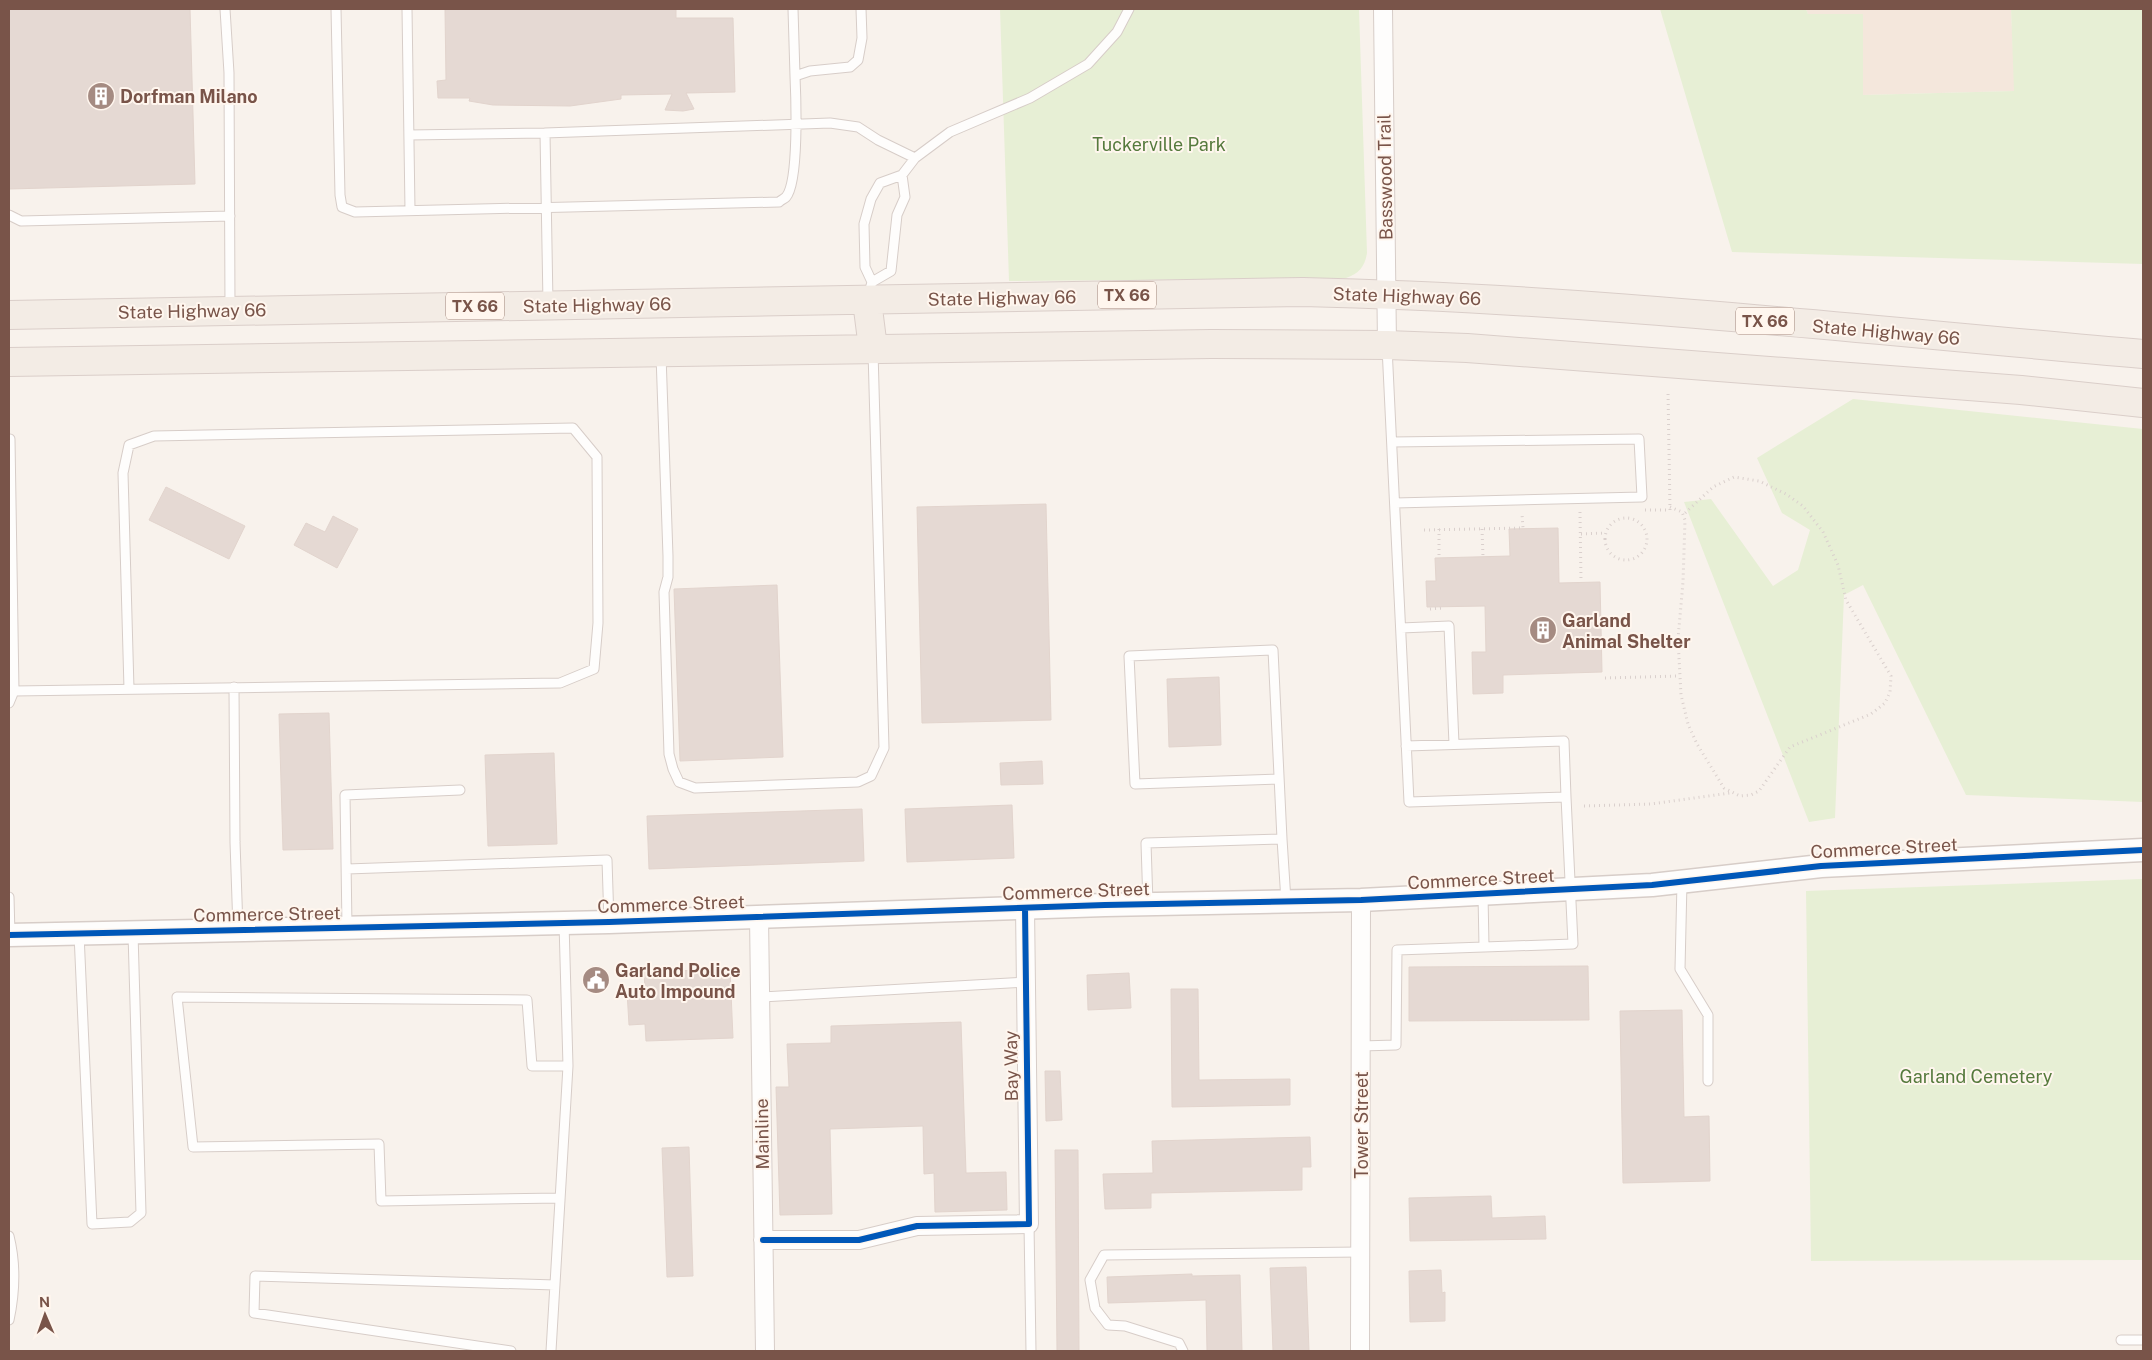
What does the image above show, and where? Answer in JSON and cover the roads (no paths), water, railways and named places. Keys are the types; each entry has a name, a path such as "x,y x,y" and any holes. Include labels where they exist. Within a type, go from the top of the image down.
{"main road":[{"name":"State Highway 66","path":"9,315 548,305 870,292 1293,292 1387,294 1583,304 2143,354"},
{"path":"870,292 873,348"},
{"path":"9,362 873,348 1211,344 1387,345 1688,364 2021,390 2143,403"}],"street":[{"name":"Basswood Trail","path":"1383,9 1387,345"},
{"name":"Commerce Street","path":"9,935 609,922 1148,904 1361,900 1652,885 1821,866 2143,850"},
{"name":"Tower Street","path":"1360,1351 1361,900"},
{"name":"Bay Way","path":"1024,908 1029,1224"},
{"name":"Mainline","path":"759,916 765,1351"},
{"path":"763,1240 859,1240 917,1226 1029,1224"}],"lane":[{"path":"226,9 229,73 230,310"},
{"path":"336,9 342,207 355,212 779,202 786,197 791,182 797,124 792,9"},
{"path":"407,9 410,210"},
{"path":"795,76 810,71 850,67 858,60 862,38 861,9"},
{"path":"870,292 865,267 864,224 871,199 880,183 902,175 915,158 950,132 1030,98 1088,64 1117,32 1129,9"},
{"path":"408,135 545,133 830,123 858,128 915,158"},
{"path":"545,133 548,305"},
{"path":"870,292 891,270 897,215 905,197 902,175"},
{"path":"9,215 21,221 230,216"},
{"path":"1387,345 1409,802 1566,797"},
{"path":"661,352 668,556 668,577 664,592 669,754 679,782 695,788 858,782 871,776 884,748 873,348"},
{"path":"14,691 560,682 594,668 598,624 597,457 573,428 154,436 129,445 123,473 129,688"},
{"path":"1392,442 1639,438 1642,497 1395,503"},
{"path":"9,439 14,691 9,703"},
{"path":"1401,628 1449,626 1454,744"},
{"path":"1278,779 1135,784 1129,656 1273,650 1278,779 1286,901"},
{"path":"234,687 235,842 238,930"},
{"path":"1361,1046 1396,1045 1397,950 1573,944 1564,741 1406,746"},
{"path":"348,928 345,795 460,790"},
{"path":"1148,904 1146,843 1282,839"},
{"path":"346,870 607,860 609,922"},
{"path":"1682,882 1680,969 1708,1016 1708,1081"},
{"path":"1483,894 1484,947"},
{"path":"9,897 9,935"},
{"path":"551,1351 568,1066 564,923"},
{"path":"79,933 92,1224 130,1222 141,1213 133,932"},
{"path":"760,997 1025,982"},
{"path":"560,1198 381,1201 379,1144 193,1147 177,997 528,1000 532,1066 568,1066"},
{"path":"1029,1224 1031,1351"},
{"path":"9,1236 14,1258 13,1302 9,1320"},
{"path":"1184,1351 1179,1343 1125,1326 1108,1325 1095,1308 1090,1280 1104,1255 1361,1252"},
{"path":"511,1351 254,1313 255,1276 555,1285"},
{"path":"2121,1340 2143,1340"}],"place":[{"name":"Dorfman Milano","path":"101,96"},
{"name":"Garland Animal Shelter","path":"1543,630"},
{"name":"Garland Police Auto Impound","path":"596,980"}],"park label":[{"name":"Tuckerville Park","path":"1159,144"},
{"name":"Garland Cemetery","path":"1976,1076"}]}
